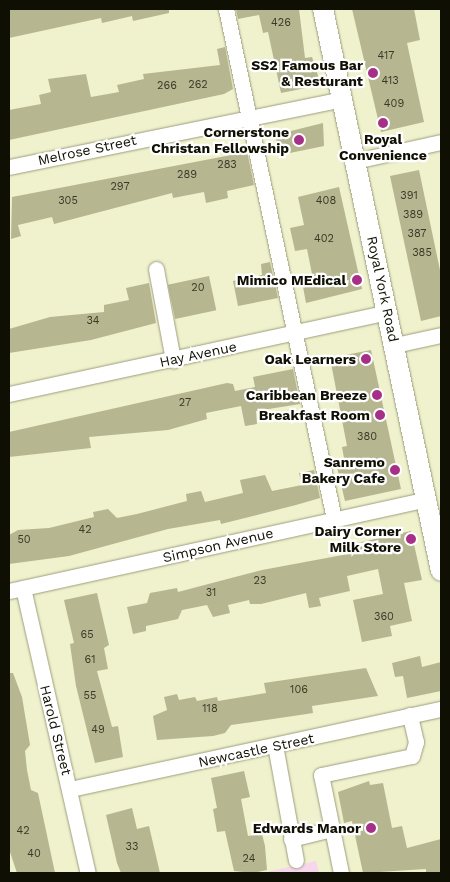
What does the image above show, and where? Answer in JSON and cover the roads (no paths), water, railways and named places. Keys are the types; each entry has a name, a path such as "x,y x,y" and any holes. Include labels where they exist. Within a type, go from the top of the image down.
{"main road":[{"name":"Royal York Road","path":"323,9 441,570"}],"street":[{"path":"226,9 292,334 334,519"},
{"name":"Melrose Street","path":"9,167 248,116 342,99"},
{"path":"355,161 441,142"},
{"path":"156,269 173,360"},
{"name":"Hay Avenue","path":"9,394 388,312"},
{"path":"394,345 441,335"},
{"name":"Simpson Avenue","path":"16,590 427,499"},
{"name":"Harold Street","path":"16,590 70,789 88,873"},
{"name":"Newcastle Street","path":"70,789 441,709"},
{"path":"341,873 321,775 412,756 416,742 410,715"},
{"path":"275,746 296,860"},
{"path":"292,839 332,829"}],"place":[{"name":"SS2 Famous Bar & Resturant","path":"373,73"},
{"name":"Royal Convenience","path":"383,123"},
{"name":"Cornerstone Christan Fellowship","path":"299,140"},
{"name":"Mimico MEdical","path":"357,280"},
{"name":"Oak Learners","path":"366,359"},
{"name":"Caribbean Breeze","path":"377,395"},
{"name":"Breakfast Room","path":"380,415"},
{"name":"Sanremo Bakery Cafe","path":"395,470"},
{"name":"Dairy Corner Milk Store","path":"411,539"},
{"name":"Edwards Manor","path":"371,828"}]}
